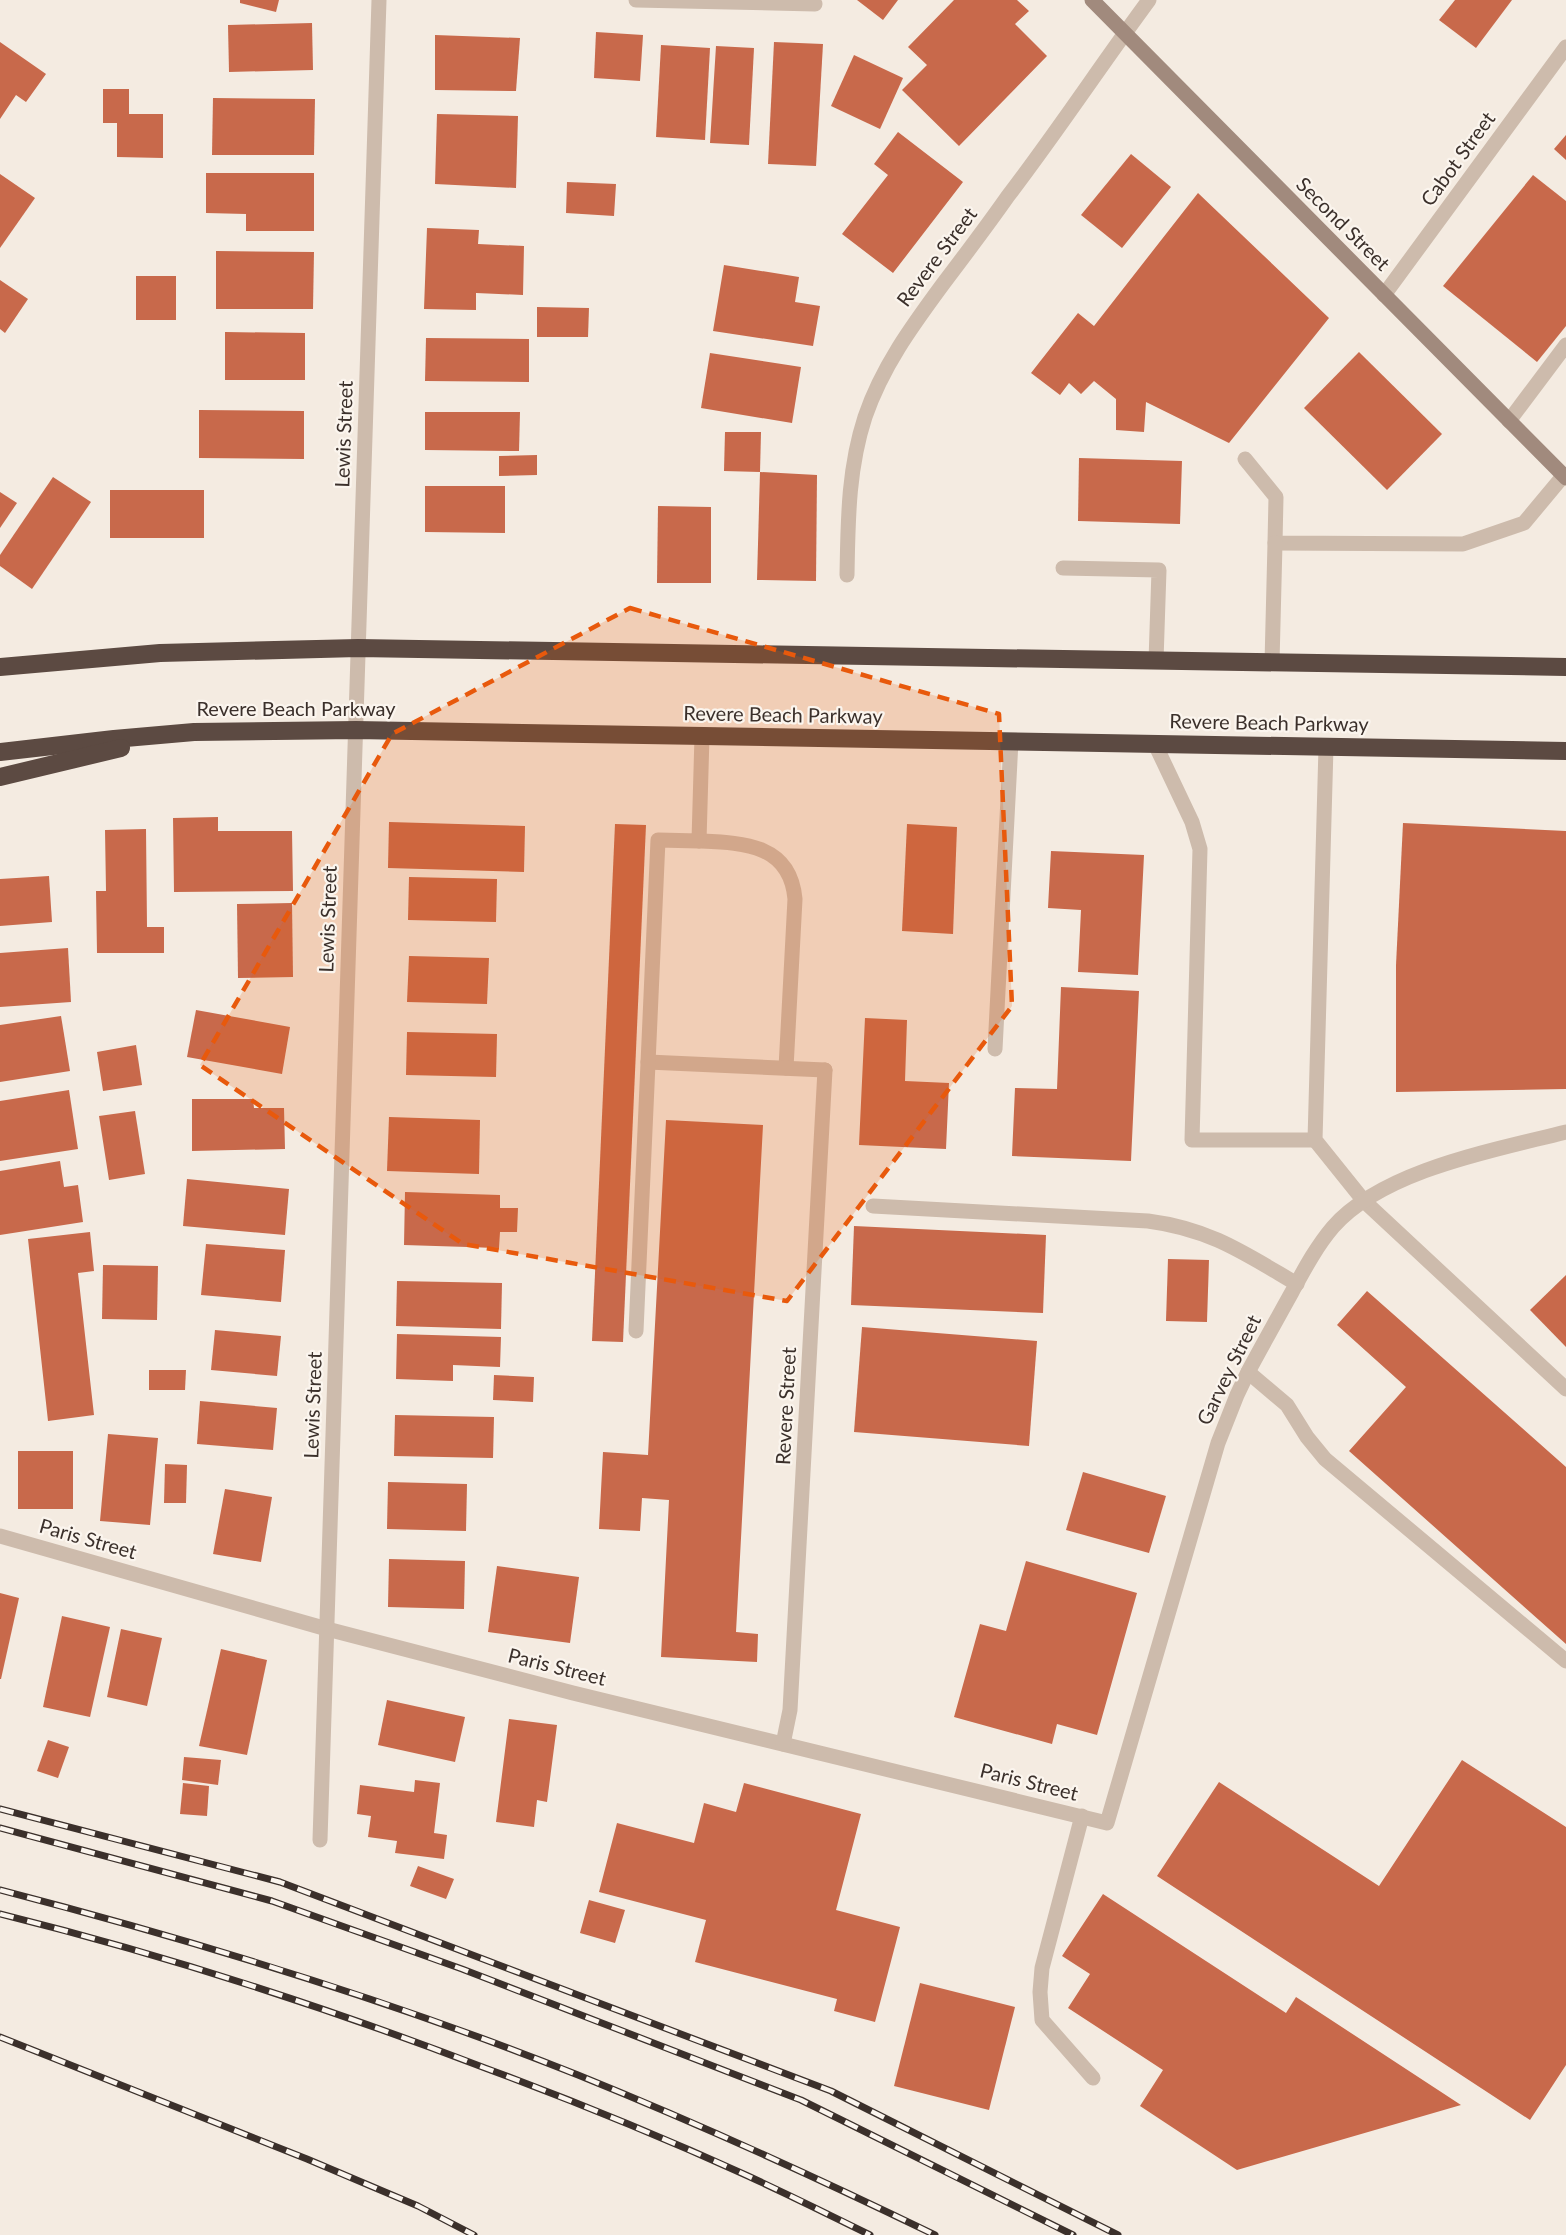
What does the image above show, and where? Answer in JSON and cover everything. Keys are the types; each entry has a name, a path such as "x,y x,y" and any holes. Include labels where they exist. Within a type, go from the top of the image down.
{"highway":[{"path":"0,667 160,653 358,648 1566,667"},
{"name":"Revere Beach Parkway","path":"0,752 194,732 356,730 1566,751"},
{"path":"0,777 47,764 194,732"}],"main road":[{"name":"Second Street","path":"1092,0 1565,477"}],"street":[{"name":"Lewis Street","path":"320,1840 380,0"},
{"path":"636,0 814,4"},
{"name":"Revere Street","path":"847,575 848,511 857,448 877,387 892,356 909,329 1012,191 1149,0"},
{"name":"Cabot Street","path":"1384,295 1566,47"},
{"path":"1509,421 1566,345"},
{"path":"1245,459 1276,497 1272,663"},
{"path":"1275,543 1463,544 1524,523 1565,477"},
{"path":"1063,568 1158,570 1156,661"},
{"path":"699,841 702,736"},
{"path":"995,1049 1011,741"},
{"path":"1155,744 1192,822 1200,849 1192,1140 1315,1140"},
{"path":"1326,747 1315,1140 1364,1201 1566,1389"},
{"path":"636,1331 648,1062 658,840 736,842 753,847 782,862 790,874 795,899 786,1068 648,1062"},
{"name":"Revere Street","path":"783,1744 791,1701 825,1070 786,1068"},
{"name":"Garvey Street","path":"1107,1823 1218,1443 1248,1372 1322,1240 1347,1212 1406,1179 1436,1167 1566,1132"},
{"path":"873,1206 1167,1223 1209,1235 1297,1284"},
{"path":"1248,1372 1287,1405 1307,1437 1325,1459 1566,1662"},
{"name":"Paris Street","path":"0,1536 327,1629 573,1693 1107,1823"},
{"path":"1082,1816 1042,1968 1040,1992 1042,2020 1093,2078"}],"highlighted area":[{"path":"630,608 999,714 1012,1006 787,1301 463,1244 200,1065 392,734"}],"building":[{"path":"240,0 279,0 276,12 240,3"},
{"path":"857,0 898,0 883,20"},
{"path":"954,0 1017,0 1029,11 1015,24 1047,56 959,146 902,90 927,65 908,47"},
{"path":"1455,0 1512,0 1476,48 1439,20"},
{"path":"312,23 313,70 229,72 228,25"},
{"path":"596,32 643,35 640,81 594,78"},
{"path":"435,35 520,38 516,91 435,90"},
{"path":"0,42 46,74 26,102 16,95 0,119"},
{"path":"774,42 823,44 816,166 768,164"},
{"path":"661,45 710,48 705,140 656,137"},
{"path":"716,46 754,48 749,145 710,143"},
{"path":"854,55 903,78 880,129 831,106"},
{"path":"103,89 129,89 129,114 163,114 163,158 117,157 117,123 103,123"},
{"path":"213,98 315,99 314,155 212,155"},
{"path":"437,114 518,116 516,188 435,184"},
{"path":"898,132 963,182 893,273 842,234 888,175 874,164"},
{"path":"1566,135 1566,160 1554,149"},
{"path":"1131,154 1171,187 1122,248 1081,215"},
{"path":"206,173 314,173 314,231 246,231 246,214 206,213"},
{"path":"0,174 35,198 0,248"},
{"path":"1533,175 1566,201 1566,326 1537,362 1443,286"},
{"path":"567,182 616,184 614,216 566,213"},
{"path":"1198,193 1329,318 1229,443 1146,402 1144,432 1116,430 1116,399 1094,381 1081,394 1069,383 1060,395 1031,373 1078,313 1094,326"},
{"path":"427,228 479,230 478,244 524,246 523,295 476,293 476,310 424,309"},
{"path":"216,251 314,252 313,309 216,309"},
{"path":"724,265 799,277 795,302 820,306 813,346 713,331"},
{"path":"136,276 176,276 176,320 136,320"},
{"path":"0,280 28,299 5,333 0,329"},
{"path":"537,307 589,308 588,337 537,337"},
{"path":"225,332 305,333 305,380 225,380"},
{"path":"426,338 529,339 529,382 425,381"},
{"path":"1359,352 1442,434 1387,490 1304,408"},
{"path":"710,353 801,367 792,423 701,408"},
{"path":"199,410 304,411 304,459 199,458"},
{"path":"425,412 520,412 519,451 425,450"},
{"path":"725,432 761,432 760,472 724,471"},
{"path":"537,455 537,475 499,476 499,456"},
{"path":"1079,458 1182,461 1180,524 1078,521"},
{"path":"760,472 817,475 816,581 757,580"},
{"path":"53,477 91,502 32,589 0,566 0,555"},
{"path":"425,486 505,486 505,533 425,532"},
{"path":"110,490 204,490 204,538 110,538"},
{"path":"0,492 17,503 0,528"},
{"path":"658,506 711,507 711,583 657,583"},
{"path":"218,817 218,831 292,831 293,891 174,892 173,818"},
{"path":"389,822 525,826 524,872 388,868"},
{"path":"1403,823 1566,831 1566,1089 1396,1092 1396,965"},
{"path":"615,824 646,825 623,1342 592,1341"},
{"path":"907,824 957,827 953,934 902,931"},
{"path":"146,829 147,927 164,927 164,953 97,953 96,891 106,891 105,830"},
{"path":"1051,851 1144,855 1138,975 1078,972 1081,910 1048,908"},
{"path":"49,876 52,922 0,926 0,879"},
{"path":"409,877 497,879 496,922 408,920"},
{"path":"292,903 293,977 238,978 237,904"},
{"path":"68,948 71,1002 0,1007 0,953"},
{"path":"409,956 489,958 487,1004 407,1002"},
{"path":"1061,987 1139,991 1131,1161 1012,1156 1015,1088 1057,1089"},
{"path":"196,1010 290,1027 282,1074 187,1057"},
{"path":"61,1016 70,1071 0,1082 0,1025"},
{"path":"865,1018 907,1020 905,1081 949,1083 946,1149 859,1145"},
{"path":"407,1032 497,1034 496,1077 406,1075"},
{"path":"136,1045 142,1085 103,1091 97,1052"},
{"path":"69,1090 78,1149 0,1161 0,1101"},
{"path":"192,1099 253,1099 254,1108 284,1108 285,1149 192,1151"},
{"path":"135,1111 145,1174 109,1180 99,1116"},
{"path":"389,1117 480,1120 479,1174 387,1171"},
{"path":"666,1120 763,1125 736,1632 758,1634 757,1662 661,1657 669,1500 642,1498 640,1531 599,1529 603,1452 648,1455"},
{"path":"60,1161 64,1187 78,1185 83,1222 0,1235 0,1171"},
{"path":"187,1179 289,1189 285,1235 183,1226"},
{"path":"405,1192 500,1195 500,1208 518,1208 517,1232 500,1232 499,1248 404,1245"},
{"path":"854,1226 1046,1235 1043,1313 851,1305"},
{"path":"90,1232 94,1271 78,1273 94,1415 48,1421 28,1239"},
{"path":"206,1244 285,1250 281,1302 201,1295"},
{"path":"1168,1259 1209,1260 1207,1322 1166,1321"},
{"path":"103,1265 158,1266 157,1320 102,1319"},
{"path":"1566,1275 1566,1347 1530,1310"},
{"path":"397,1281 502,1283 501,1329 396,1326"},
{"path":"1367,1291 1566,1467 1566,1644 1349,1451 1406,1387 1337,1325"},
{"path":"862,1327 1037,1341 1029,1446 854,1432"},
{"path":"215,1330 281,1336 277,1376 211,1370"},
{"path":"397,1334 501,1337 500,1367 453,1365 453,1381 396,1379"},
{"path":"149,1370 186,1370 185,1390 149,1390"},
{"path":"494,1375 534,1377 533,1402 493,1400"},
{"path":"200,1401 277,1408 273,1450 197,1444"},
{"path":"395,1415 494,1417 493,1458 394,1456"},
{"path":"108,1434 158,1438 150,1525 100,1521"},
{"path":"18,1451 73,1451 73,1509 18,1509"},
{"path":"165,1464 187,1465 186,1503 164,1503"},
{"path":"1083,1472 1166,1496 1149,1553 1066,1530"},
{"path":"388,1482 467,1484 466,1531 387,1529"},
{"path":"225,1489 272,1497 261,1562 213,1554"},
{"path":"389,1559 465,1561 464,1609 388,1607"},
{"path":"1026,1561 1137,1593 1097,1735 1057,1724 1052,1744 954,1717 980,1624 1006,1631"},
{"path":"497,1566 579,1577 570,1643 488,1632"},
{"path":"0,1593 19,1598 1,1679 0,1679"},
{"path":"62,1616 110,1627 90,1717 43,1707"},
{"path":"121,1629 162,1638 147,1706 107,1697"},
{"path":"221,1649 267,1660 247,1755 199,1746"},
{"path":"387,1700 465,1717 455,1762 378,1745"},
{"path":"509,1719 557,1725 547,1802 537,1800 534,1827 496,1822"},
{"path":"48,1740 69,1747 58,1778 37,1771"},
{"path":"184,1757 221,1760 218,1785 182,1780"},
{"path":"1462,1760 1566,1827 1566,2065 1530,2120 1157,1876 1219,1782 1379,1886"},
{"path":"415,1780 440,1783 434,1833 447,1835 444,1859 395,1853 397,1841 368,1837 371,1816 357,1814 360,1785 414,1792"},
{"path":"183,1783 209,1786 207,1816 180,1814"},
{"path":"744,1783 861,1814 836,1910 900,1927 875,2022 834,2011 837,1999 695,1962 706,1920 599,1892 617,1823 694,1843 704,1803 736,1812"},
{"path":"418,1866 454,1879 446,1899 410,1886"},
{"path":"1103,1894 1286,2013 1296,1997 1461,2105 1237,2170 1140,2106 1163,2070 1068,2008 1090,1974 1062,1956"},
{"path":"589,1900 625,1910 615,1943 580,1933"},
{"path":"920,1983 1015,2007 989,2110 894,2086"}],"railway":[{"path":"0,1809 280,1882 831,2091 1118,2235"},
{"path":"0,1828 272,1901 462,1969 801,2100 1073,2235"},
{"path":"0,1890 219,1951 364,1997 507,2048 578,2075 713,2132 935,2235"},
{"path":"0,1914 184,1965 305,2003 425,2046 552,2093 683,2147 870,2235"},
{"path":"0,2037 307,2159 418,2206 474,2235"}]}
